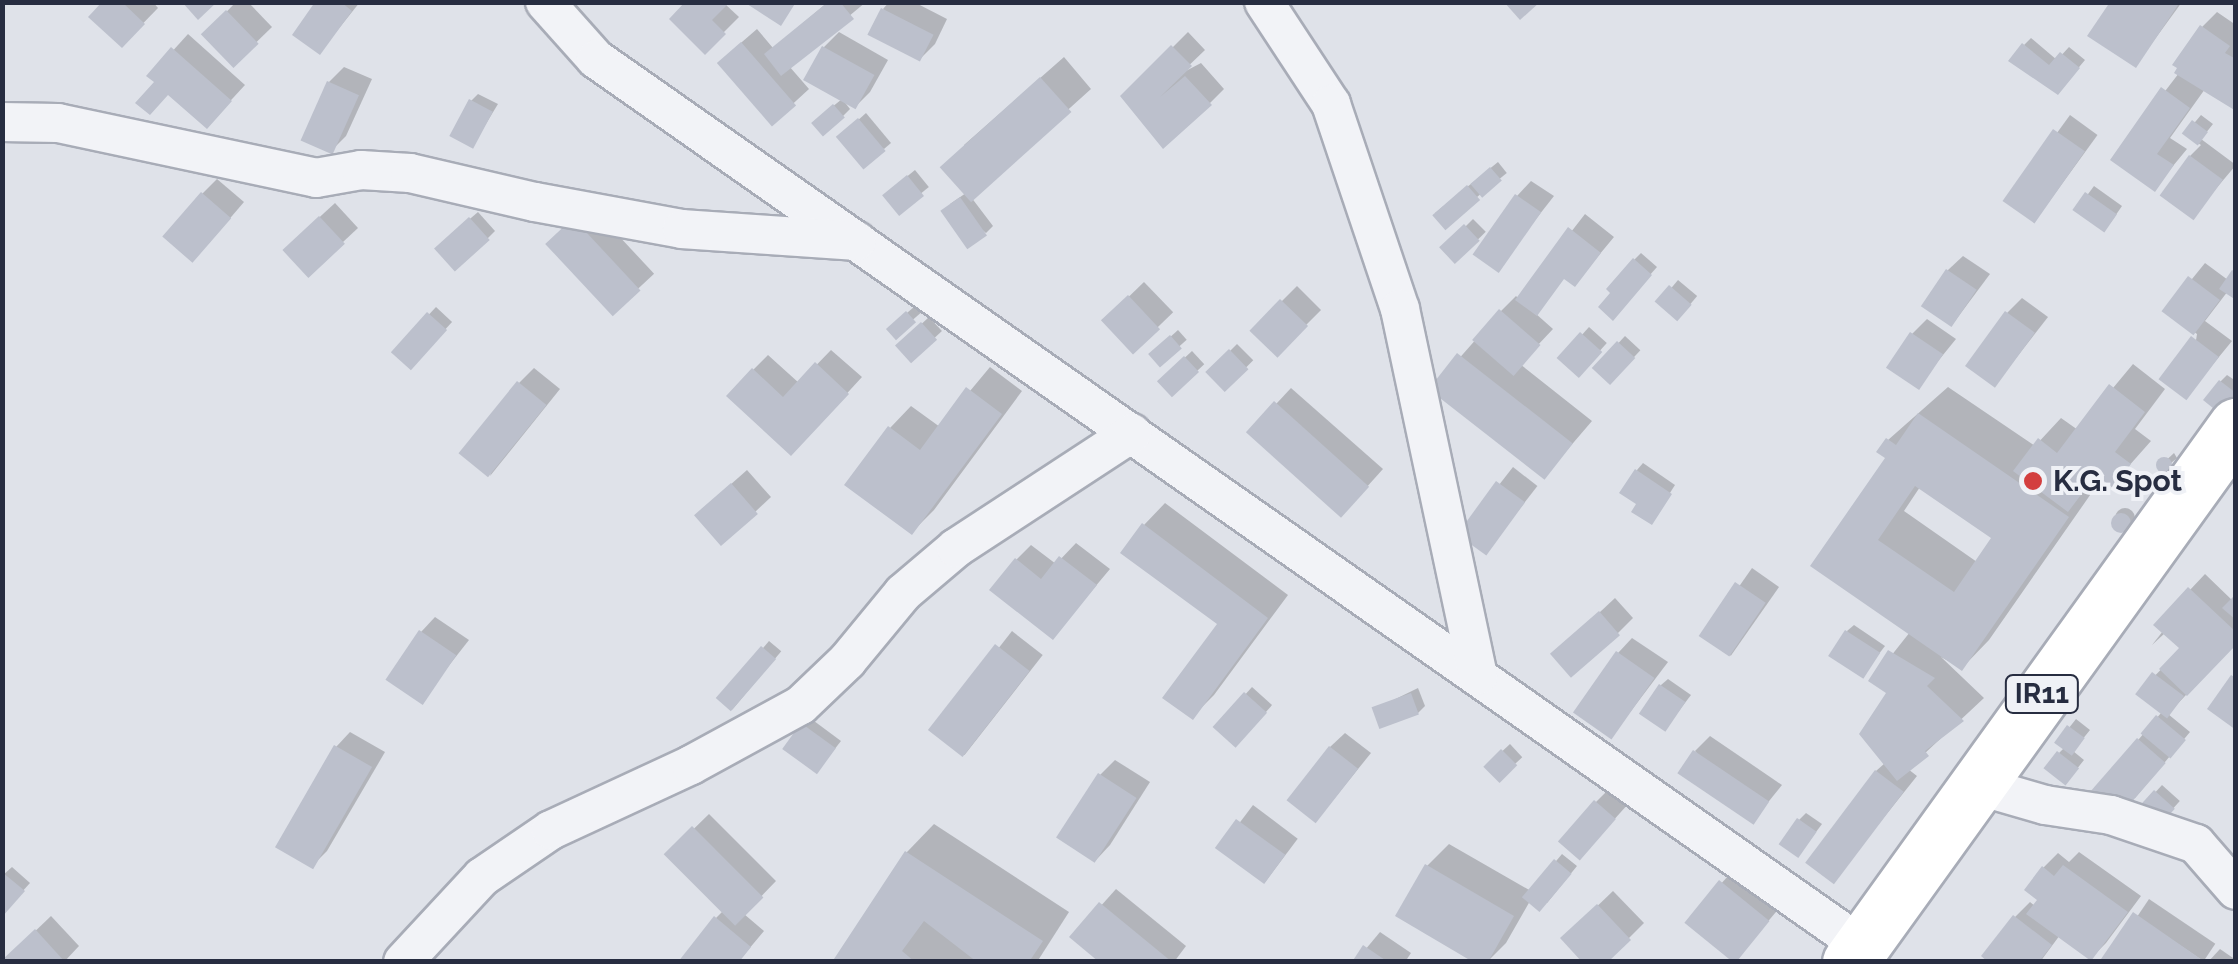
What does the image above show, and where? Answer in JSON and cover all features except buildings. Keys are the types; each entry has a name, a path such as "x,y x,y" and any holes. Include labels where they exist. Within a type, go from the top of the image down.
{"main road":[{"name":"IR11","path":"1855,954 2236,426"}],"street":[{"path":"545,2 596,59 1478,676 1855,954"},
{"path":"1264,2 1331,104 1400,310 1478,676"},
{"path":"2,122 58,122 316,178 360,170 410,173 535,202 682,229 857,241"},
{"path":"403,962 482,876 551,830 691,765 800,704 847,661 904,593 956,548 1132,433"},
{"path":"1976,785 2045,806 2111,815 2196,844 2236,890"}],"place":[{"name":"K.G. Spot","path":"2033,481"}]}
